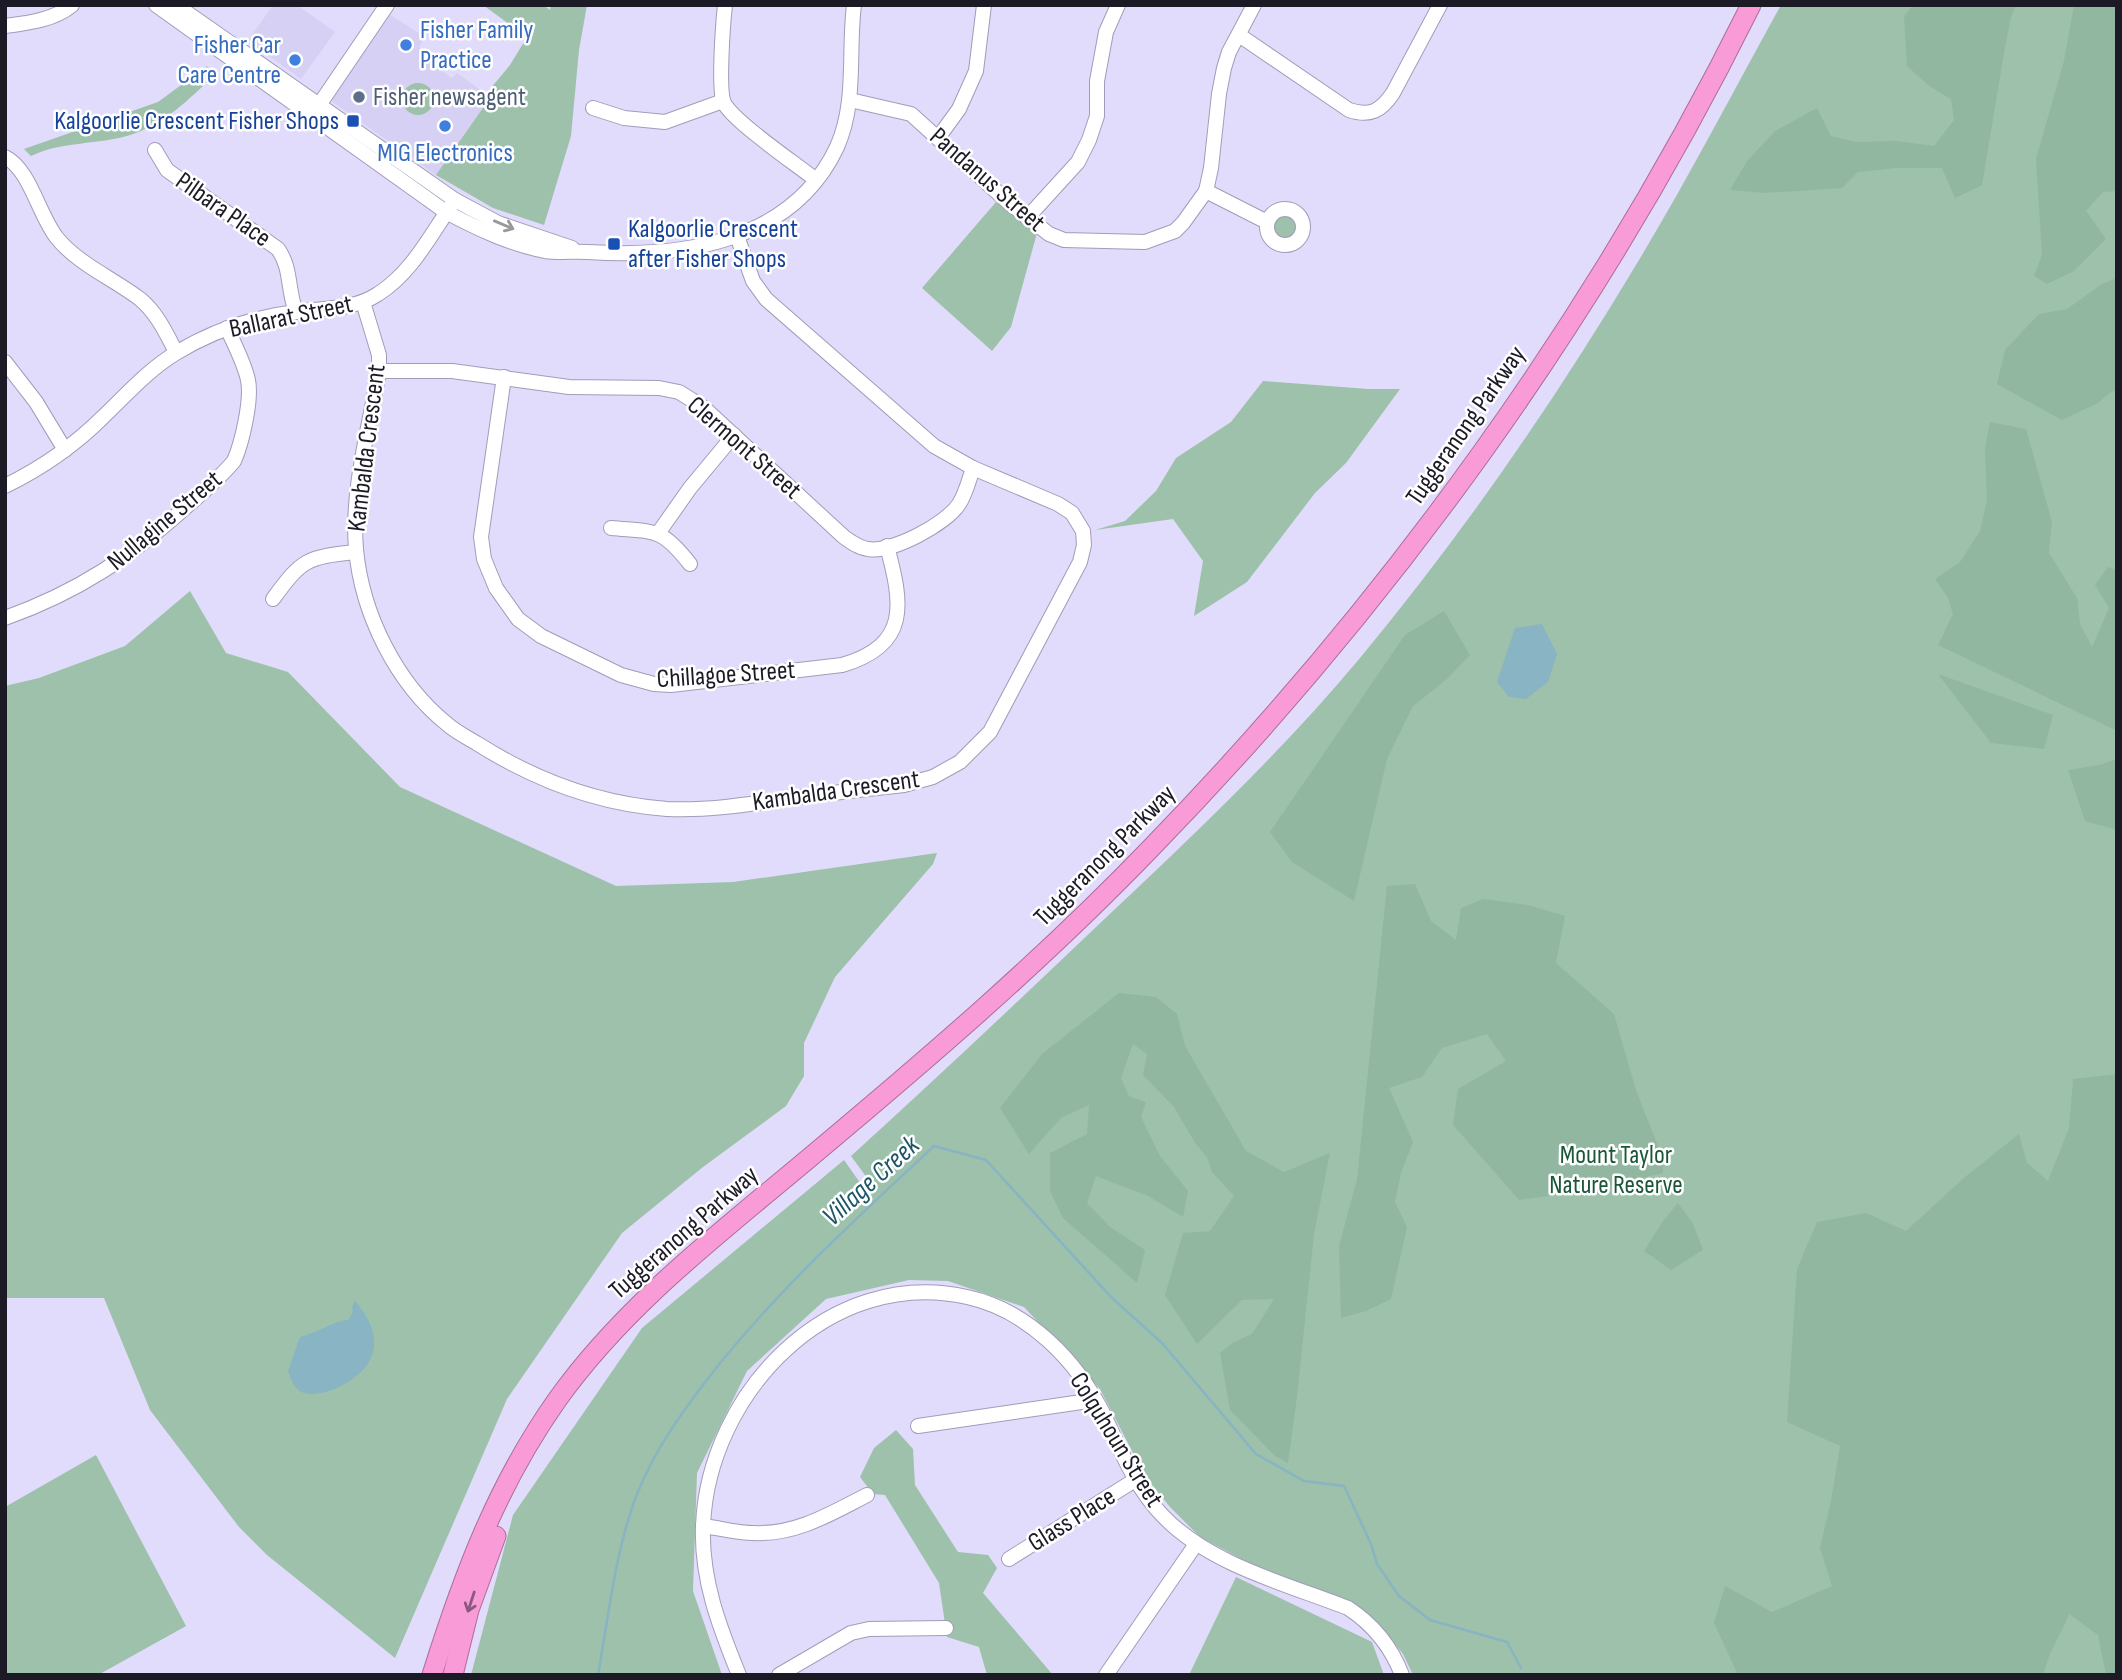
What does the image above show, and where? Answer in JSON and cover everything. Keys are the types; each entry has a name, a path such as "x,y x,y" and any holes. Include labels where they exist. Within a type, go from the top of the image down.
{"highway":[{"name":"Tuggeranong Parkway","path":"432,1675 461,1584 493,1512 540,1425 576,1375 615,1330 665,1281 1033,965 1160,839 1290,697 1406,555 1518,402 1637,215 1751,5"},
{"name":"Tuggeranong Parkway","path":"453,1675 469,1610 501,1526 538,1453 583,1387 662,1300 945,1059 1061,956 1172,844 1295,710 1441,529 1546,382 1703,125 1765,5"}],"street":[{"path":"5,26 43,19 65,11 72,5"},
{"path":"156,5 179,9 446,212 477,229 512,243 548,251 641,254 669,252 754,230 774,218 816,180 836,149 845,126 850,100 854,5"},
{"path":"315,111 387,5"},
{"path":"724,5 721,59 723,101 735,116 816,180"},
{"path":"938,138 959,108 976,71 984,5"},
{"path":"1027,218 1078,162 1089,140 1097,116 1097,81 1106,32 1118,5"},
{"name":"Pandanus Street","path":"850,100 911,114 1027,218 1049,234 1065,240 1145,242 1174,231 1206,191 1219,94 1229,52 1254,5"},
{"path":"1239,35 1349,110 1367,114 1375,112 1388,101 1440,5"},
{"path":"593,108 624,118 665,122 723,101"},
{"path":"315,111 455,200 498,223 583,252"},
{"name":"Pilbara Place","path":"155,150 167,170 278,249 287,262 291,299 296,312"},
{"path":"5,157 20,169 41,213 60,242 146,305 160,322 177,352"},
{"path":"1206,191 1267,222"},
{"name":"Ballarat Street","path":"5,486 37,470 65,450 146,375 177,352 227,328 296,312 363,302 395,281 419,253 455,200"},
{"name":"Kambalda Crescent","path":"363,302 379,355 379,371 357,499 356,552 379,636 405,678 447,725 495,755 567,789 629,805 668,809 706,808 904,785 933,777 960,762 990,732 1080,562 1084,545 1083,531 1072,513 1058,504 974,468 920,436 766,299 753,281 737,236"},
{"name":"Nullagine Street","path":"5,618 46,603 116,564 149,540 234,461 240,449 249,392 248,379 227,328"},
{"path":"5,362 36,402 65,450"},
{"name":"Clermont Street","path":"379,371 452,371 569,387 659,388 679,392 703,407 844,537 862,548 878,549 887,546 925,531 949,515 958,505 974,468"},
{"name":"Chillagoe Street","path":"504,377 481,537 489,572 505,603 529,629 621,675 654,684 671,685 842,665 858,660 875,651 888,639 898,614 898,587 887,546"},
{"path":"659,532 690,488 734,435"},
{"path":"611,528 659,532 690,565"},
{"path":"273,599 299,566 323,556 356,552"},
{"name":"Colquhoun Street","path":"739,1675 709,1592 704,1555 704,1526 710,1479 730,1422 762,1373 793,1342 818,1324 844,1310 872,1300 901,1294 945,1293 993,1305 1029,1325 1050,1342 1079,1375 1095,1400 1135,1480 1163,1516 1196,1544 1228,1562 1348,1608 1365,1619 1380,1634 1402,1675"},
{"path":"918,1426 1095,1400"},
{"name":"Glass Place","path":"1009,1559 1135,1480"},
{"path":"704,1526 751,1533 793,1530 813,1523 867,1495"},
{"path":"1106,1675 1196,1544"},
{"path":"779,1675 851,1633 870,1629 946,1628"}],"shaded area":[{"name":"Fisher Car Care Centre","path":"273,5 297,5 335,32 301,79 248,41"},
{"path":"390,15 425,37 419,47 428,54 426,59 452,78 457,73 486,94 487,102 436,175 330,100"}],"green space":[{"path":"483,5 543,5 550,10 551,5 587,5 579,50 571,136 544,225 493,208 436,175 487,102 486,94 510,65 527,37"},
{"name":"Mount Taylor Nature Reserve","path":"1781,5 2117,5 2117,1675 1413,1675 1403,1654 1382,1629 1348,1605 1307,1585 1251,1564 1200,1537 1170,1507 1145,1476 1100,1389 1024,1307 948,1281 909,1280 826,1299 747,1371 697,1473 693,1591 722,1675 471,1675 513,1515 642,1328 844,1160 863,1187 870,1182 851,1156 1178,850 1272,756 1360,658 1472,514 1575,363 1658,229"},
{"path":"1913,5 2016,5 2005,47 1982,185 1955,198 1942,168 1897,168 1858,172 1842,188 1765,193 1730,190 1747,161 1775,131 1817,108 1831,136 1856,142 1896,141 1934,146 1954,120 1951,99 1929,86 1907,66 1904,16"},
{"path":"2074,5 2117,5 2117,191 2103,192 2086,211 2106,239 2074,271 2047,284 2034,276 2042,255 2036,159 2064,61"},
{"path":"207,66 213,76 195,94 142,131 118,138 55,148 31,156 24,149 158,102"},
{"path":"418,83 429,88 434,99 429,110 418,115 407,110 402,99 407,88"},
{"path":"996,202 1037,233 1011,327 992,351 922,288"},
{"path":"1285,212 1291,213 1299,221 1299,233 1291,241 1285,242 1279,241 1271,233 1270,227 1271,221 1279,213"},
{"path":"2117,278 2117,392 2112,391 2098,403 2062,420 1997,384 2005,350 2039,314 2067,309 2102,284"},
{"path":"1263,381 1400,389 1346,463 1315,493 1247,582 1194,616 1203,561 1173,519 1095,530 1125,521 1156,491 1176,458 1231,422"},
{"path":"1990,422 2026,429 2052,522 2049,553 2077,598 2080,624 2092,647 2109,608 2095,585 2108,567 2117,570 2117,731 1938,645 1953,614 1948,598 1935,579 1960,562 1980,531 1987,500 1985,448"},
{"path":"190,591 226,653 288,672 400,787 616,886 733,882 937,853 933,864 835,977 804,1043 804,1076 786,1106 703,1167 622,1233 507,1399 395,1658 267,1555 239,1527 150,1410 104,1298 5,1298 5,686 39,678 125,646"},
{"path":"1444,611 1470,655 1447,679 1413,706 1387,759 1354,901 1292,862 1270,832 1405,635"},
{"path":"1938,674 2053,715 2044,749 1991,743"},
{"path":"2117,759 2117,830 2085,821 2068,770"},
{"path":"1415,884 1431,921 1456,940 1461,908 1483,899 1528,905 1565,916 1556,963 1614,1014 1636,1090 1663,1159 1663,1173 1586,1191 1519,1200 1453,1125 1458,1089 1506,1061 1487,1034 1442,1048 1422,1077 1389,1088 1413,1142 1401,1173 1395,1202 1407,1227 1391,1299 1366,1311 1341,1318 1339,1246 1357,1179 1387,886"},
{"path":"1119,993 1156,997 1177,1014 1185,1046 1246,1151 1284,1172 1330,1153 1314,1234 1288,1463 1275,1456 1230,1410 1220,1353 1232,1343 1252,1334 1274,1299 1242,1300 1197,1344 1165,1295 1183,1233 1210,1231 1234,1196 1212,1172 1207,1157 1195,1143 1174,1107 1143,1075 1147,1054 1133,1044 1121,1078 1129,1096 1146,1102 1141,1117 1160,1156 1188,1191 1183,1217 1148,1196 1096,1176 1087,1203 1110,1227 1145,1250 1137,1283 1063,1218 1050,1191 1050,1153 1087,1134 1089,1105 1061,1118 1029,1154 1000,1108 1042,1054"},
{"path":"2117,1074 2117,1675 2106,1675 2098,1635 2069,1614 2051,1652 2044,1675 1738,1675 1714,1623 1725,1586 1772,1612 1832,1586 1820,1548 1840,1446 1787,1422 1797,1269 1817,1222 1866,1213 1906,1231 1965,1177 2019,1134 2027,1163 2048,1181 2069,1128 2073,1079"},
{"path":"1678,1203 1693,1224 1703,1250 1671,1270 1644,1251"},
{"path":"896,1430 913,1449 915,1485 958,1552 988,1555 997,1568 983,1593 1053,1675 987,1675 979,1647 947,1637 939,1583 885,1495 873,1494 860,1477 874,1448"},
{"path":"96,1455 186,1626 98,1675 5,1675 5,1507"},
{"path":"1236,1577 1372,1642 1384,1675 1189,1675"}],"water":[{"path":"1542,624 1557,654 1548,682 1526,699 1509,697 1497,682 1515,628"},
{"path":"355,1301 364,1313 374,1336 371,1358 355,1378 341,1386 318,1393 301,1392 293,1384 288,1371 300,1337 348,1320"}],"waterway":[{"name":"Village Creek","path":"598,1675 613,1583 629,1516 651,1464 668,1435 706,1381 786,1288 934,1146 986,1160 1111,1297 1162,1343 1256,1454 1304,1481 1344,1486 1371,1544 1377,1564 1399,1596 1430,1620 1507,1642 1521,1668"}],"place":[{"name":"Fisher Family Practice","path":"406,45"},
{"name":"Fisher Car Care Centre","path":"295,60"},
{"name":"Fisher newsagent","path":"359,97"},
{"name":"Kalgoorlie Crescent Fisher Shops","path":"353,121"},
{"name":"MIG Electronics","path":"445,126"},
{"name":"Kalgoorlie Crescent after Fisher Shops","path":"614,244"}]}
